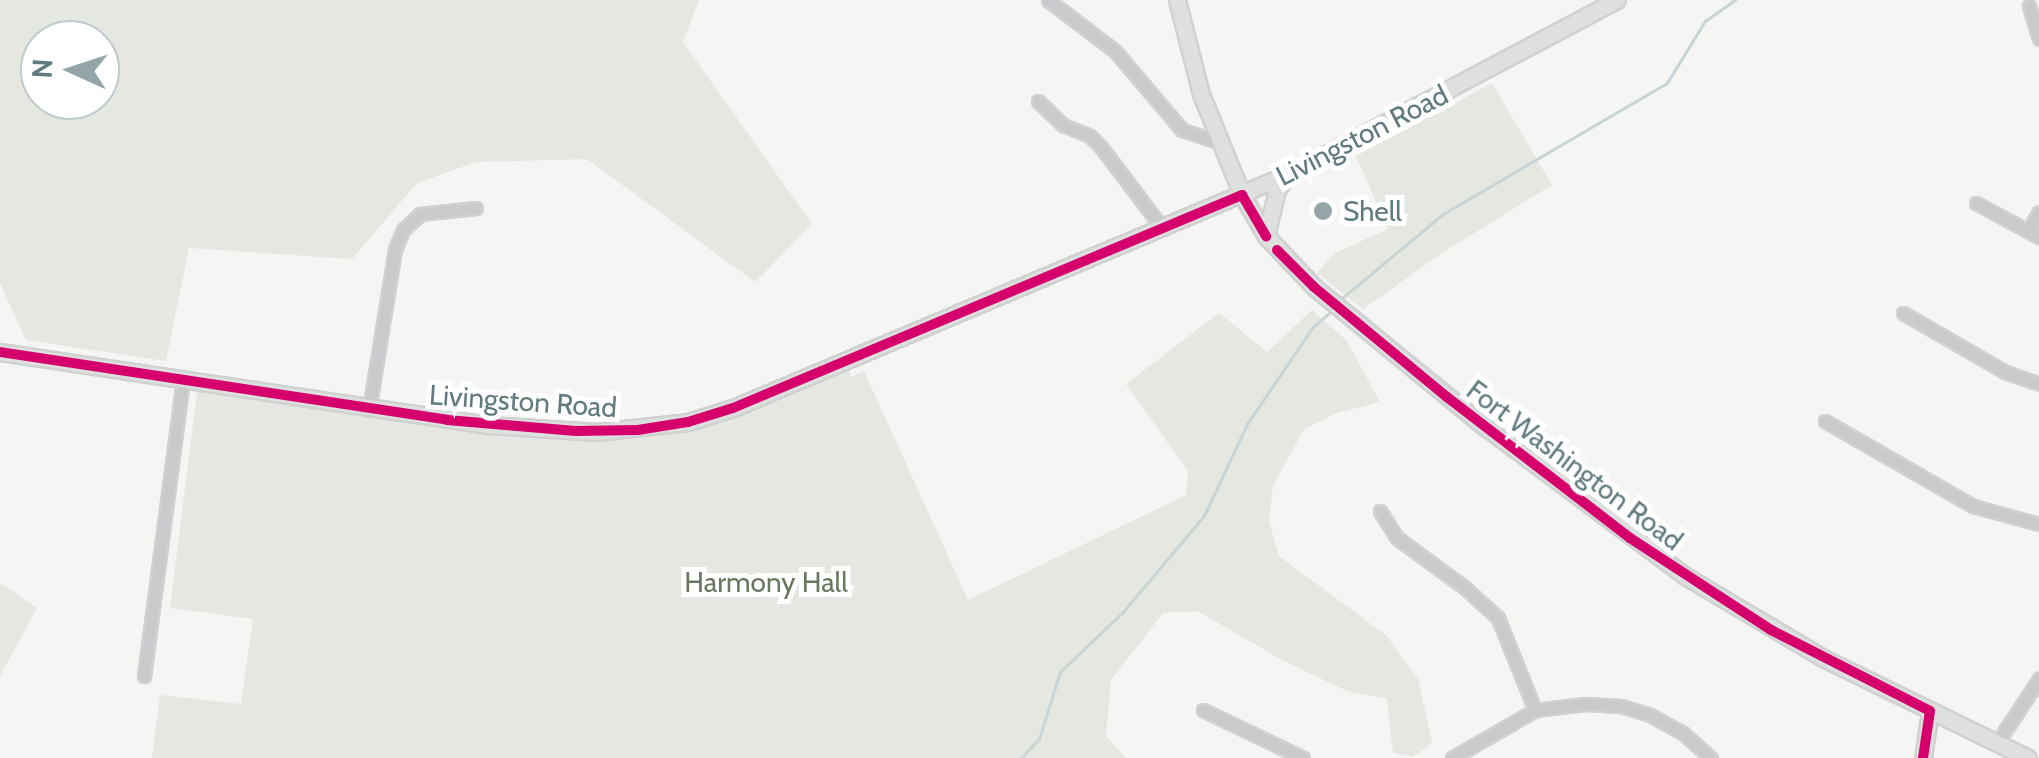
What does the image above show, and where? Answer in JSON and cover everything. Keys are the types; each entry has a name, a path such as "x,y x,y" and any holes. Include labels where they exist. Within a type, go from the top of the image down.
{"main road":[{"name":"Fort Washington Road","path":"1177,0 1192,66 1242,195 1266,236 1341,310 1630,538 1771,630 2028,758"},
{"name":"Livingston Road","path":"0,352 369,410 576,432 638,430 688,422 732,408 1242,195 1617,0"},
{"path":"1266,236 1277,190 1288,174"},
{"path":"1923,758 1930,711"}],"street":[{"path":"1048,0 1115,51 1182,130 1219,142"},
{"path":"2028,6 2039,38"},
{"path":"1038,101 1063,125 1090,136 1101,147 1162,229"},
{"path":"1976,204 2034,234 2039,212"},
{"path":"369,410 395,249 403,230 420,214 476,208"},
{"path":"1903,313 2006,372 2039,384"},
{"path":"144,676 183,381"},
{"path":"1825,421 1973,506 2039,524"},
{"path":"1380,511 1397,538 1464,587 1498,618 1535,710"},
{"path":"1997,743 2039,679"},
{"path":"1452,758 1535,710 1622,706 1673,727 1711,758"},
{"path":"1203,710 1302,758"}],"green space":[{"path":"0,0 699,0 683,42 812,224 755,282 587,159 476,162 417,183 352,259 189,248 166,361 26,340 0,283"},
{"path":"1492,83 1552,185 1442,253 1363,309 1317,273 1335,253 1388,229 1356,156"},
{"name":"Harmony Hall","path":"1312,310 1347,341 1380,402 1337,413 1304,429 1273,486 1269,521 1279,556 1387,636 1418,679 1432,743 1413,757 1393,753 1387,699 1347,691 1284,661 1197,611 1163,613 1111,680 1106,736 1126,758 152,758 160,695 241,704 253,619 170,608 198,385 383,414 645,431 847,366 851,377 864,371 968,600 1186,495 1188,471 1126,384 1219,313 1267,352"},
{"path":"0,583 37,608 0,676"}],"waterway":[{"path":"1341,299 1443,214 1667,83 1705,21 1735,0"},
{"path":"1021,758 1039,739 1060,672 1122,613 1204,516 1247,424 1313,327 1330,312"}],"cycle path":[{"path":"0,352 447,420 576,431 638,430 688,422 733,408 1242,195 1266,236"},
{"path":"1277,250 1314,287 1447,397 1630,538 1771,630 1930,711 1923,758"}],"place":[{"name":"Shell","path":"1323,211"}]}
